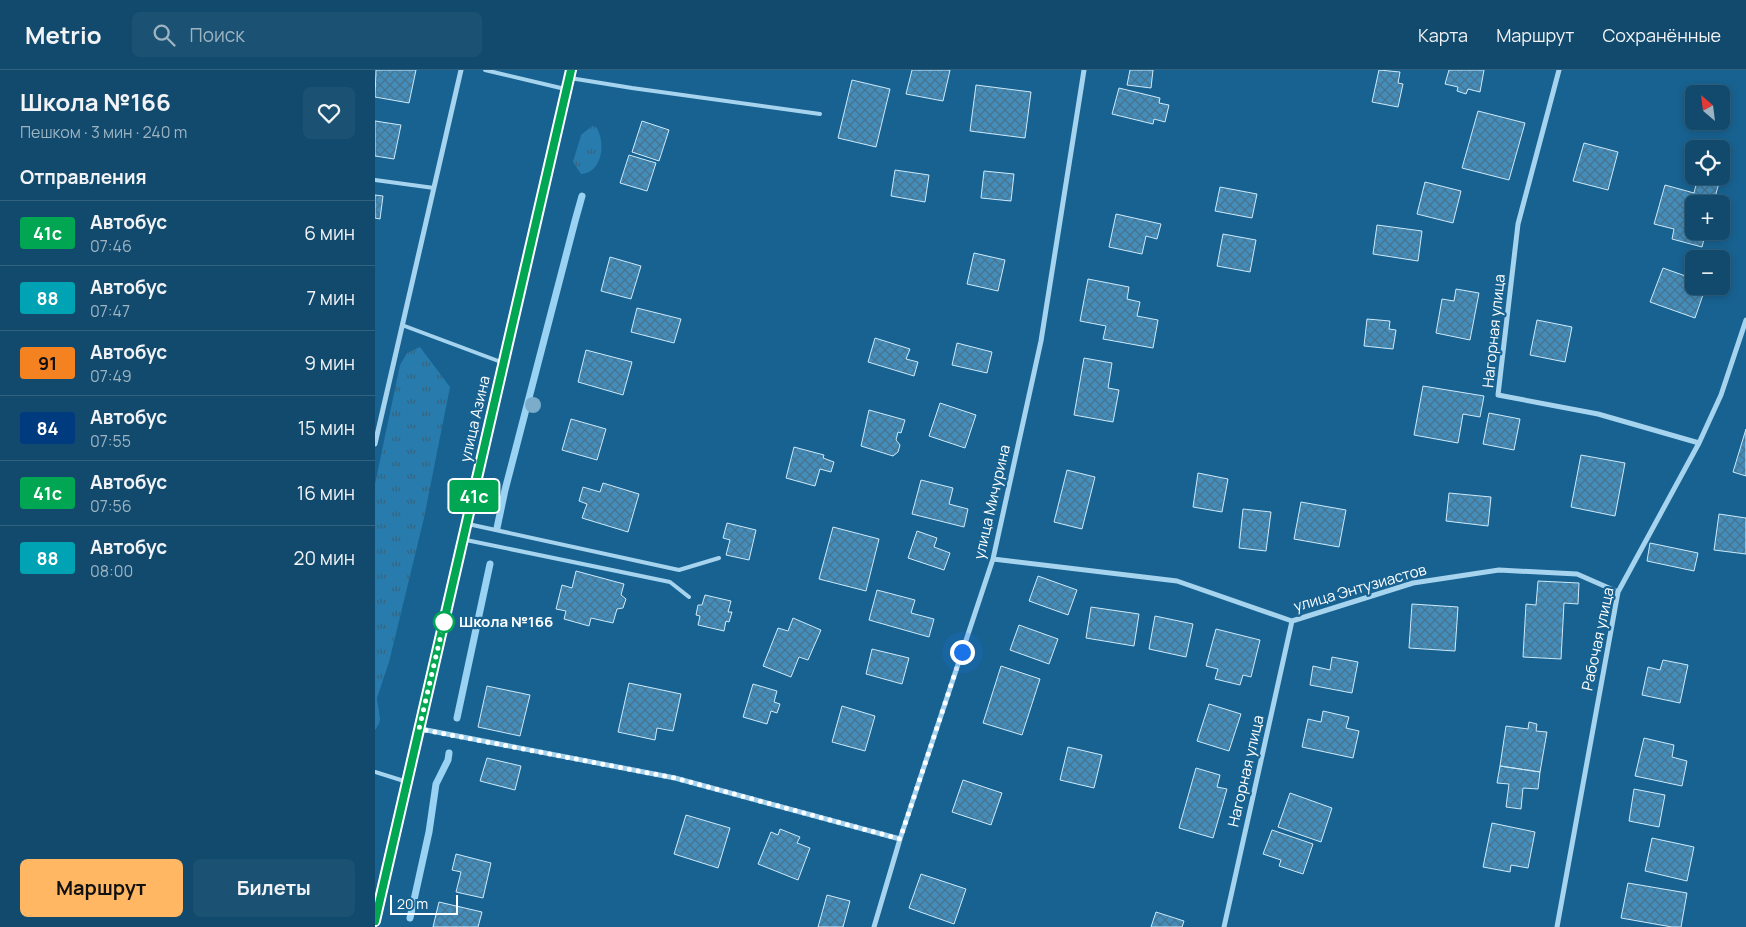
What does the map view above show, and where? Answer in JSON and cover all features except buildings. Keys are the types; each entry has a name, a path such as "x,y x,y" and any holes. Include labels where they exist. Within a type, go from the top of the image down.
{"main road":[{"name":"улица Азина","path":"375,921 569,79"}],"street":[{"path":"375,444 461,70"},
{"name":"улица Мичурина","path":"874,927 900,839 993,559 1041,341 1084,70"},
{"name":"Нагорная улица","path":"1559,70 1518,224 1498,395 1598,414 1699,443"},
{"name":"Рабочая улица","path":"1557,927 1618,592 1699,443 1721,395 1746,320"},
{"name":"улица Энтузиастов","path":"993,559 1177,581 1292,621 1413,583 1499,570 1577,574 1618,592"},
{"name":"Нагорная улица","path":"1224,927 1292,621"},
{"path":"419,729 675,778 900,839"}],"lane":[{"path":"485,70 569,79 821,114"},
{"path":"375,180 434,188"},
{"path":"402,325 504,364"},
{"path":"468,524 679,570 719,558"},
{"path":"464,539 670,582 689,598"},
{"path":"375,772 408,782"}],"green space":[{"path":"592,126 596,127 599,133 601,155 594,168 581,174 573,162 581,135"},
{"path":"420,347 450,387 424,518 389,662 377,698 380,719 375,730 375,484 400,365 407,353"}],"waterway":[{"path":"497,528 505,490 582,196"},
{"path":"457,718 490,564"},
{"path":"410,918 429,832 436,784 448,760 449,753"}],"bus line":[{"name":"41с","path":"375,921 468,524 571,70"}],"place":[{"name":"Школа №166","path":"444,622"}],"route":[{"path":"444,622 419,729 675,778 900,839 962,652"}]}
